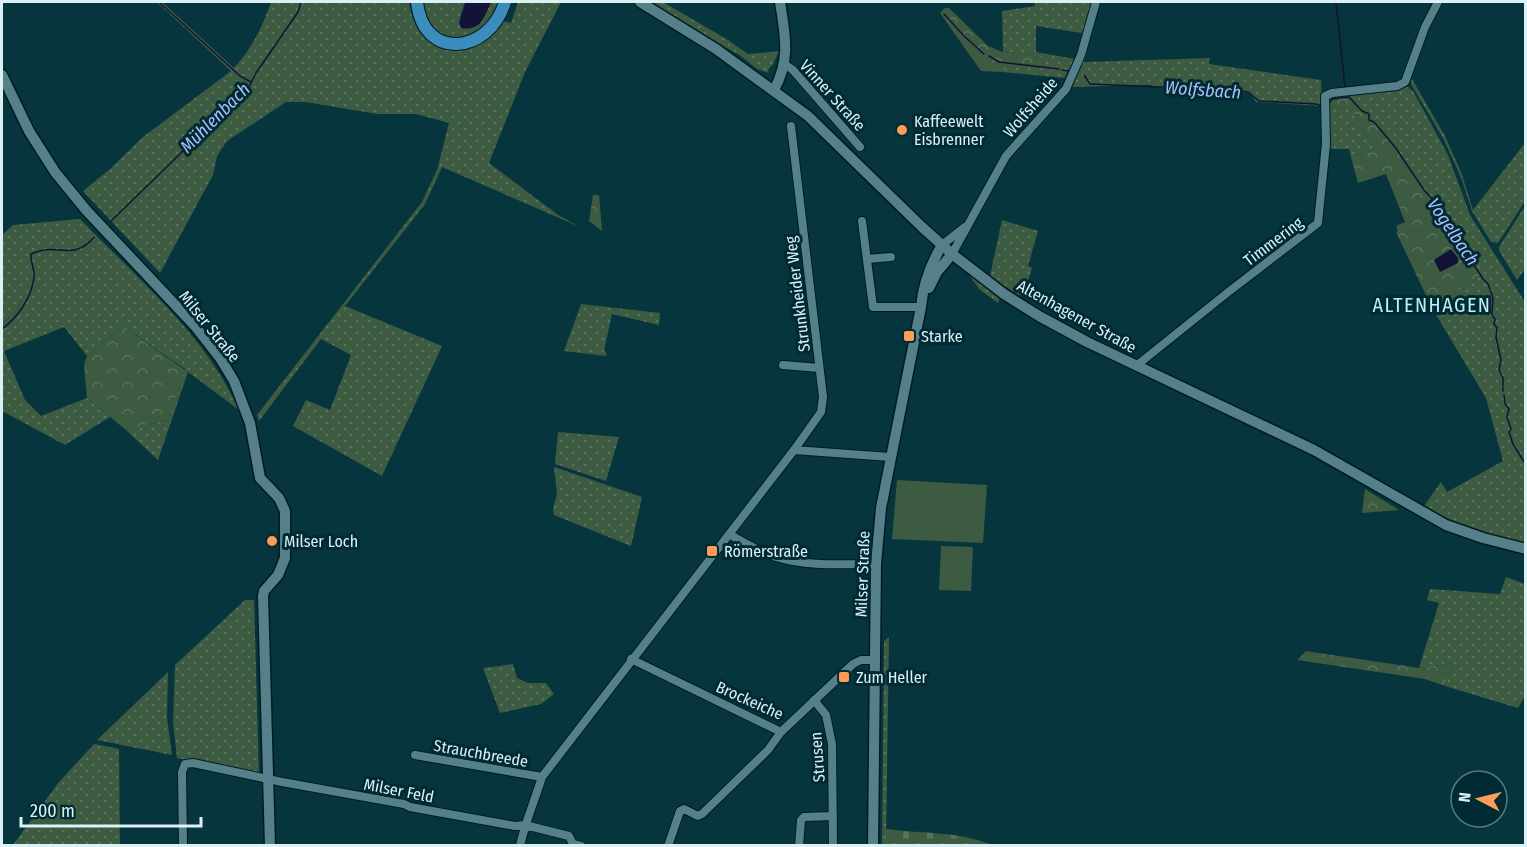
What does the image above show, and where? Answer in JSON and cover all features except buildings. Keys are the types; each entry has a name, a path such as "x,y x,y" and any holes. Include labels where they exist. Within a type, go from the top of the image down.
{"main road":[{"path":"411,2 419,27 436,43"},
{"path":"417,2 422,24 429,33 445,41 464,43 479,39 489,31 498,20 505,2"},
{"name":"Altenhagener Straße","path":"640,2 708,43 815,122 952,254 1004,294 1039,316 1136,366 1314,450 1446,525 1483,538 1526,549"},
{"name":"Vinner Straße","path":"770,87 780,79 786,48 780,2"},
{"name":"Milser Straße","path":"2,75 29,131 55,172 86,210 195,326 220,358 244,404 255,441 260,478 279,498 285,511 285,558 278,575 262,596 270,846"},
{"name":"Milser Straße","path":"873,846 876,564 880,508 921,308 922,290 928,272 942,245"},
{"name":"Milser Straße","path":"921,308 937,272 952,254"}],"street":[{"name":"Wolfsheide","path":"952,254 1006,156 1066,89 1081,55 1096,2"},
{"name":"Timmering","path":"1136,366 1318,223 1326,144 1325,96 1332,93 1397,86 1405,82 1425,27 1438,2"},
{"name":"Vinner Straße","path":"783,63 792,70 860,147"},
{"name":"Strunkheider Weg","path":"791,126 823,405 821,412 794,450"},
{"path":"862,221 873,307 921,308"},
{"name":"Wolfsheide","path":"942,245 968,224"},
{"path":"867,259 891,257"},
{"path":"783,365 819,368"},
{"path":"520,846 542,777 631,658 794,450 890,458"},
{"path":"729,534 763,552 788,560 814,563 876,564"},
{"name":"Brockeiche","path":"631,658 781,732 853,664 861,660 875,660"},
{"name":"Strusen","path":"814,699 826,716 829,726 833,776 833,846"},
{"path":"668,846 680,810 684,809 698,816 702,814 768,750 781,732"},
{"name":"Strauchbreede","path":"415,755 542,777"},
{"name":"Milser Feld","path":"183,846 182,772 185,764 193,763 425,810 515,826 525,825 569,836 575,845"},
{"path":"799,846 801,820 804,817 833,816"}],"green space":[{"path":"157,2 162,2 234,68 256,36 271,2 409,2 415,22 424,36 437,44 455,45 483,40 498,28 502,21 511,23 518,2 561,2 525,72 489,163 558,215 580,227 442,167 425,204 345,306 442,346 382,476 293,426 306,400 330,410 351,355 321,339 259,421 257,415 422,202 437,170 449,123 416,114 377,114 306,102 286,102 227,141 217,156 213,175 160,273 83,191 143,137 231,71"},
{"path":"422,2 465,2 460,17 479,25 491,2 504,2 477,37 465,38 440,34 430,23"},
{"path":"646,2 663,2 748,54 779,51 768,70 769,73 757,69 741,56"},
{"path":"1035,2 1094,2 1084,36 1082,33 1036,26 1036,52 1075,59 1064,78 1002,72 1006,62 1045,67 1043,58 1003,52 1002,11 1035,6"},
{"path":"1098,2 1100,2 1084,62 1210,58 1209,64 1321,80 1322,106 1256,102 1250,93 1162,88 1150,85 1073,87 1071,86"},
{"path":"945,8 949,8 988,46 1003,52 1044,58 1045,67 1007,63 1002,72 981,71 940,13"},
{"path":"1412,73 1412,79 1445,136 1461,172 1473,210 1525,143 1525,201 1498,243 1491,242 1472,211 1461,177 1443,138 1411,84"},
{"path":"1408,87 1413,91 1448,155 1470,215 1525,302 1525,546 1468,530 1422,509 1441,482 1447,492 1503,461 1486,398 1432,308 1481,276 1455,234 1450,230 1448,222 1438,211 1435,201 1424,190 1395,147 1348,94"},
{"path":"1348,94 1362,111 1369,114 1369,120 1374,122 1395,147 1434,201 1438,211 1448,222 1450,230 1457,236 1481,276 1432,308 1396,232 1398,231 1396,226 1405,222 1386,174 1358,183 1351,157 1375,149 1349,107 1327,108 1327,102 1332,95"},
{"path":"1349,107 1375,149 1351,157 1349,149 1329,149 1327,108"},
{"path":"593,195 599,195 602,231 589,221"},
{"path":"1525,206 1525,269 1517,280 1499,251 1499,247"},
{"path":"80,219 189,332 225,382 239,410 188,372 158,460 126,430 168,420 185,369 123,326 87,356 64,327 4,351 25,400 41,416 87,398 110,417 65,445 2,411 2,334 18,322 30,283 16,312 2,324 2,235 13,225"},
{"path":"1002,220 1038,231 1028,266 1032,268 1024,293 1020,296 990,276"},
{"path":"969,275 1000,297 998,303 980,290"},
{"path":"35,279 18,322 2,334 2,324 16,312 30,283"},
{"path":"581,304 660,313 659,325 612,314 604,351 606,356 564,351"},
{"path":"123,326 185,370 168,420 126,430 87,398 84,365 87,356"},
{"path":"558,432 619,437 606,481 555,464"},
{"path":"554,467 642,497 631,546 554,515 553,509 557,494"},
{"path":"897,480 987,485 983,543 892,539"},
{"path":"1365,489 1399,510 1362,513"},
{"path":"941,546 973,547 971,591 939,590"},
{"path":"1506,577 1525,584 1525,696 1518,708 1445,686 1453,663 1419,668 1439,603 1427,600 1430,589 1500,594"},
{"path":"245,600 254,600 259,774 177,758 173,722 175,665"},
{"path":"889,637 886,845 882,846 884,641"},
{"path":"1306,651 1419,668 1453,663 1445,686 1425,679 1297,660"},
{"path":"513,664 517,678 528,683 546,683 554,694 541,704 500,713 483,668"},
{"path":"168,672 167,718 172,755 97,740"},
{"path":"94,744 119,749 120,845 13,845 59,782"},
{"path":"886,829 953,835 992,845 886,845"}],"shaded area":[{"path":"466,2 491,2 481,22 467,29 461,28 459,22"},
{"path":"1451,249 1458,258 1458,263 1440,272 1434,260"}],"waterway":[{"path":"159,2 240,76 251,82"},
{"name":"Mühlenbach","path":"111,221 238,95 247,91 256,73 298,12 301,2"},
{"name":"Vogelbach","path":"1336,2 1345,87 1361,86"},
{"name":"Wolfsbach","path":"944,14 984,54"},
{"name":"Wolfsbach","path":"989,56 999,62 1059,69"},
{"name":"Wolfsbach","path":"1062,70 1069,71"},
{"name":"Wolfsbach","path":"1084,75 1090,84 1229,90 1248,92 1259,101 1316,104 1323,107"},
{"name":"Vogelbach","path":"1328,105 1332,99 1349,97 1362,111 1369,114 1369,120 1374,122 1395,147 1434,201 1438,211 1448,222 1450,230 1457,236 1488,284 1493,298 1492,315 1497,328 1496,337 1501,360 1499,370 1503,378 1503,391"},
{"name":"Mühlenbach","path":"2,329 18,313 33,285 31,254 48,250 79,249 94,237"},
{"name":"Vogelbach","path":"1504,395 1505,404 1509,409 1507,417 1511,429 1509,432 1513,444 1526,465"}],"place":[{"name":"Kaffeewelt Eisbrenner","path":"902,130"},
{"name":"Starke","path":"909,336"},
{"name":"Milser Loch","path":"272,541"},
{"name":"Römerstraße","path":"712,551"},
{"name":"Zum Heller","path":"844,677"}],"district":[{"name":"ALTENHAGEN","path":"1432,305"}]}
